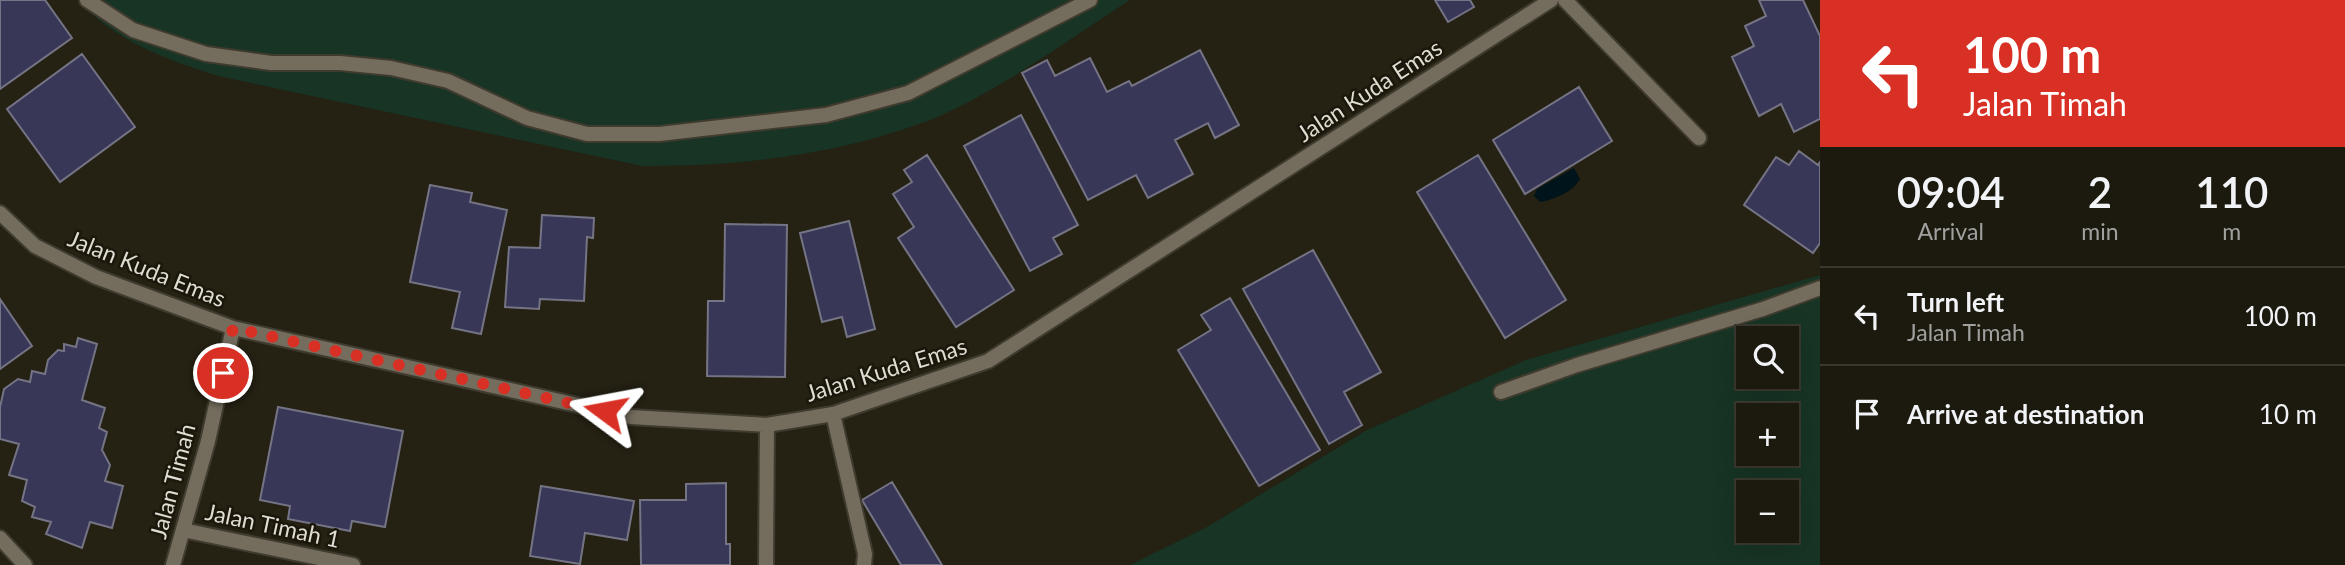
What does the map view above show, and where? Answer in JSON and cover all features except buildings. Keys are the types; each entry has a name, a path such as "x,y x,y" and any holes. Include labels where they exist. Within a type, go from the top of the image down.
{"street":[{"path":"87,0 133,30 205,54 271,63 340,63 391,68 448,81 527,118 587,134 647,134 826,115 908,93 1090,0"},
{"name":"Jalan Kuda Emas","path":"0,213 35,246 96,277 233,328 631,417 767,425 834,414 988,360 1551,0"},
{"path":"1565,0 1699,138"},
{"path":"1501,392 1577,365 1751,313 1820,288"},
{"name":"Jalan Timah","path":"173,565 208,441 233,328"},
{"path":"834,414 865,554 864,565"},
{"path":"766,565 767,425"},
{"name":"Jalan Timah 1","path":"183,530 353,565"},
{"path":"0,537 24,565"}],"green space":[{"path":"78,0 1130,0 1003,83 925,122 856,143 785,157 714,164 642,166 218,76 161,56 125,38 108,27"},
{"path":"1820,275 1820,565 1130,565 1207,527 1367,430 1526,360"}],"water":[{"path":"1574,168 1580,179 1568,191 1540,202 1534,196 1537,189"}],"route":[{"path":"223,373 233,328 605,411"}]}
